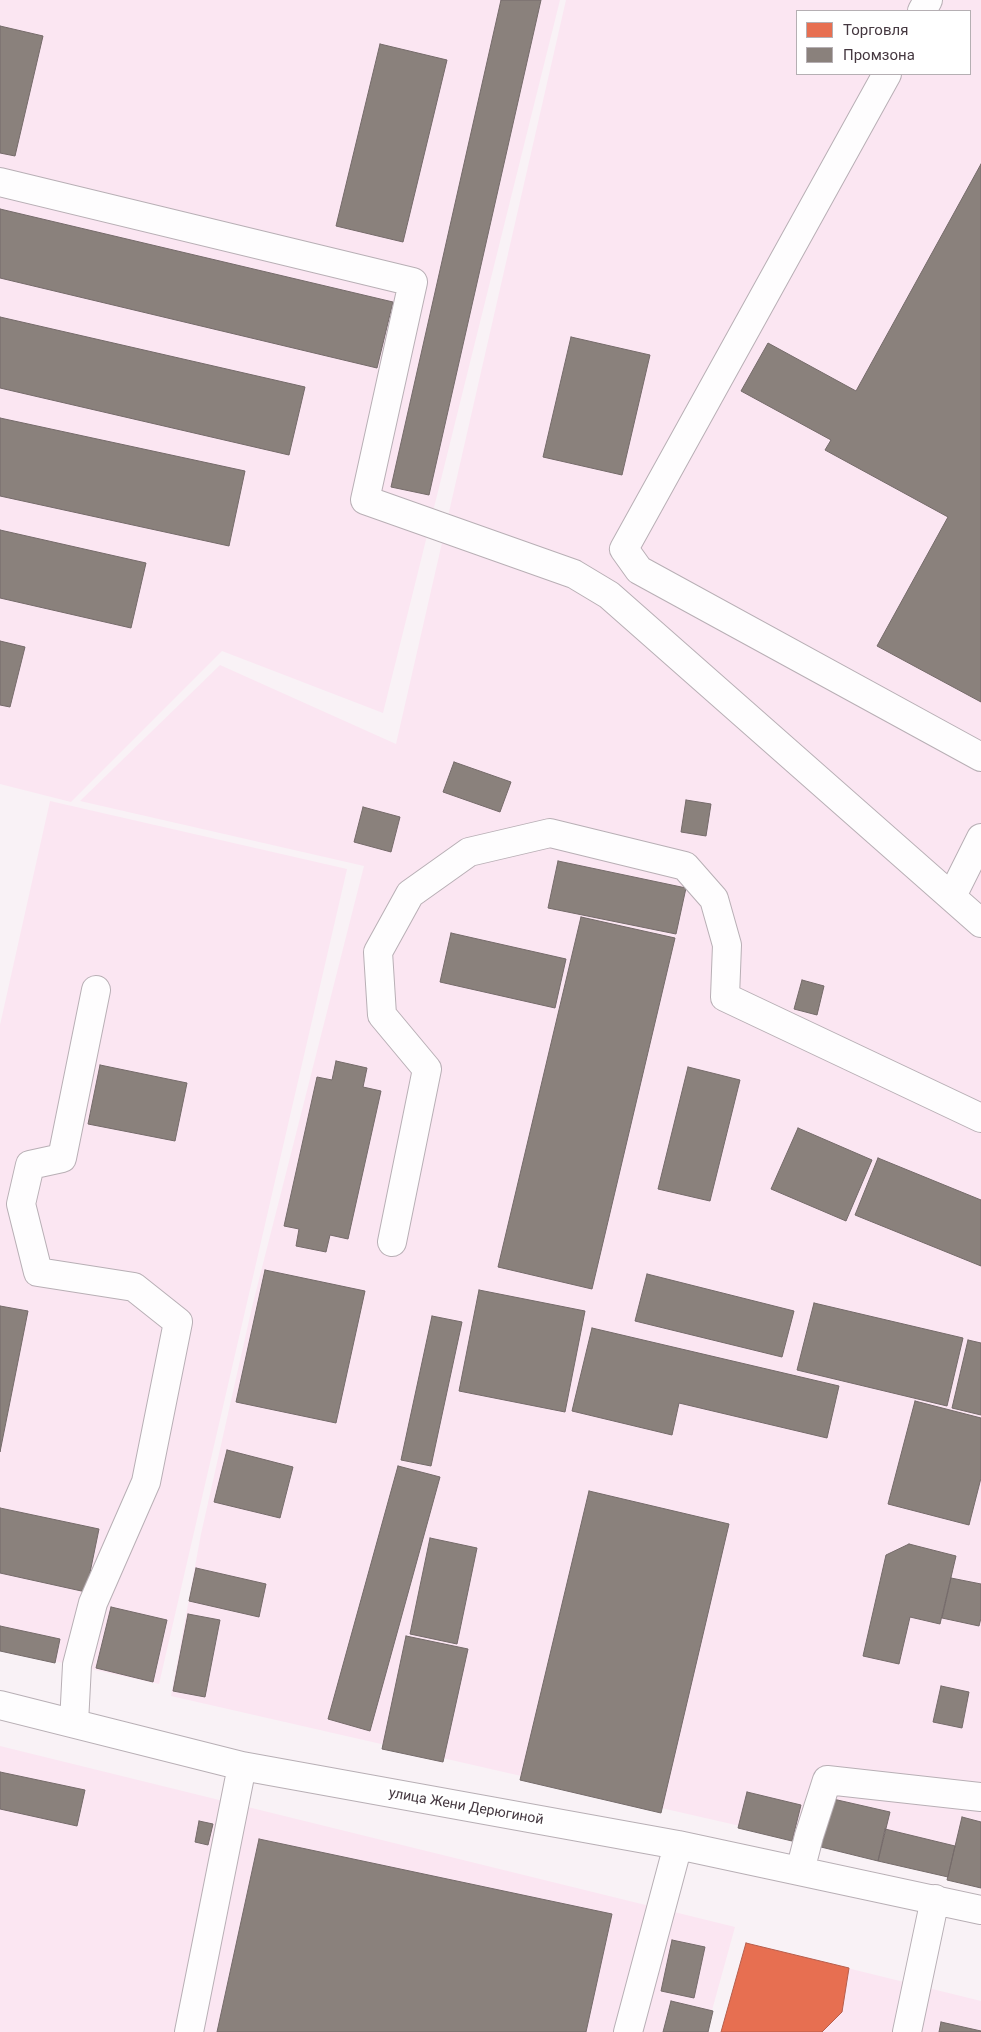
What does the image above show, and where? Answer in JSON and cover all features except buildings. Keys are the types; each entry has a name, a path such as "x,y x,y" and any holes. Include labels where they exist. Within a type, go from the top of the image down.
{"street":[{"path":"886,75 624,549 639,570 981,757"},
{"path":"0,182 413,282 365,500 574,574 609,595 981,923"},
{"path":"392,1242 427,1069 382,1015 378,952 410,894 469,852 550,833 685,866 714,899 727,945 725,997 981,1118"},
{"path":"952,896 981,838"},
{"path":"74,1724 77,1665 93,1603 146,1482 178,1322 134,1287 38,1272 21,1204 30,1165 62,1158 96,990"},
{"name":"улица Жени Дерюгиной","path":"0,1705 242,1766 678,1845 981,1910"},
{"path":"189,2032 242,1766"},
{"path":"800,1871 808,1836 827,1780 981,1797"},
{"path":"628,2032 678,1845"},
{"path":"907,2032 935,1899"}],"shaded area":[{"path":"0,0 560,0 383,713 222,651 71,802 0,784"},
{"path":"566,0 981,0 981,1881 171,1696 201,1534 252,1307 364,866 80,801 220,665 396,744"},
{"path":"50,801 347,869 159,1684 0,1649 0,1025"},
{"path":"0,1746 735,1927 706,2032 0,2032"},
{"path":"746,1943 981,2001 981,2032 721,2032"}]}
